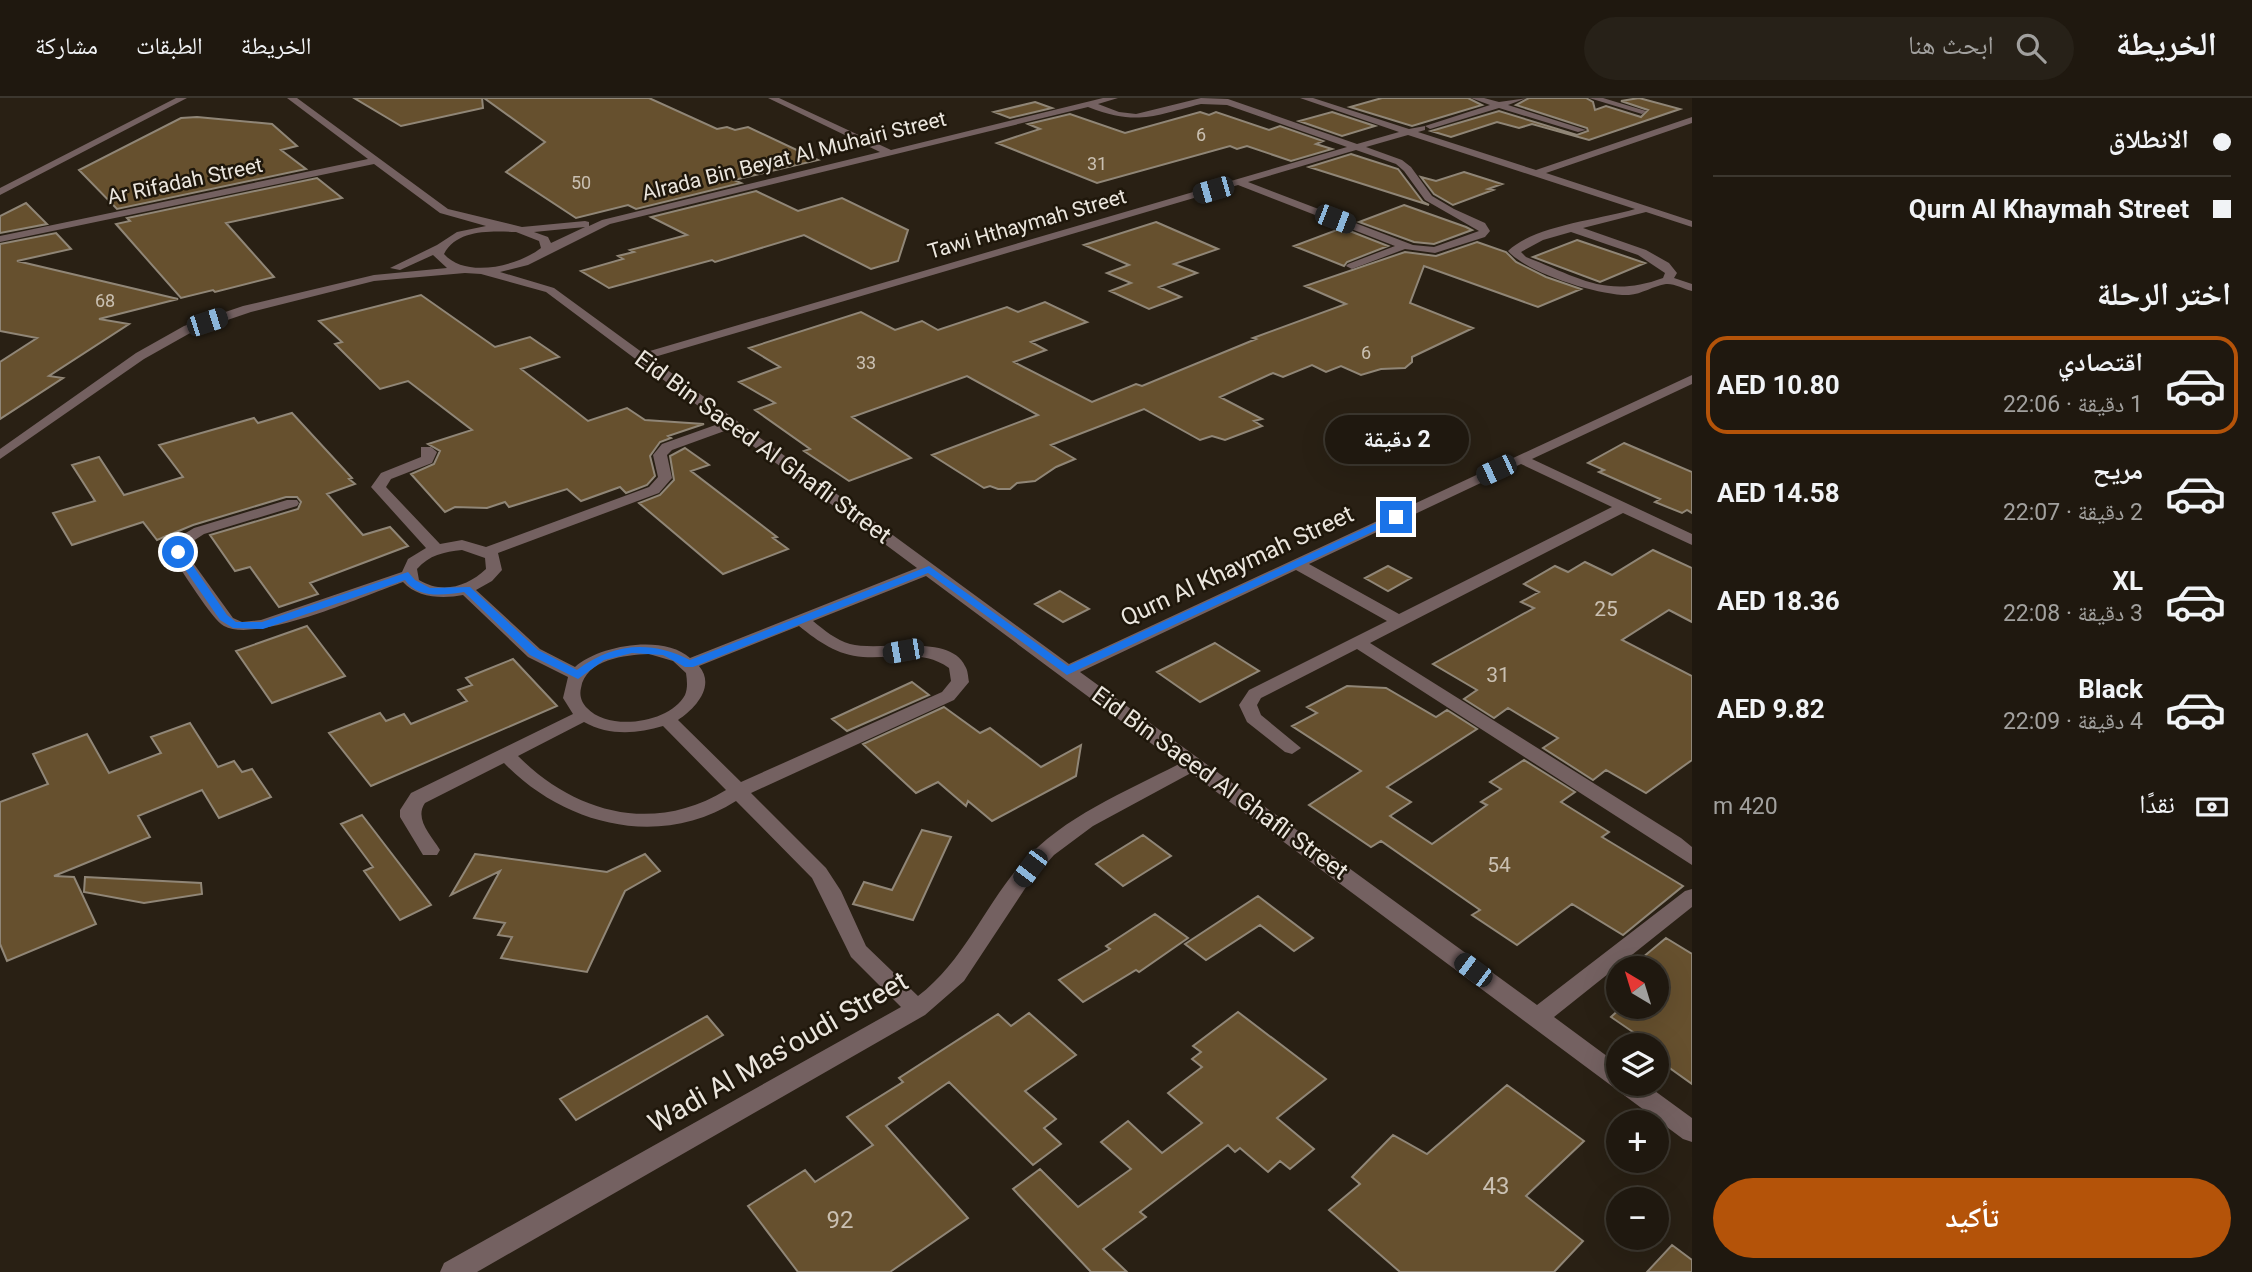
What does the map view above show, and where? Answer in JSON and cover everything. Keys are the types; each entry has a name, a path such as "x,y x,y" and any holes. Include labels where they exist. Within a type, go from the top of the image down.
{"street":[{"path":"0,192 183,98"},
{"path":"291,98 444,211 538,234 544,239 545,278"},
{"path":"772,98 890,153"},
{"name":"Alrada Bin Beyat Al Muhairi Street","path":"442,246 472,232 606,222 1115,98"},
{"path":"1304,98 1692,224"},
{"path":"1475,98 1581,130"},
{"name":"Tawi Hthaymah Street","path":"642,358 1522,98"},
{"path":"1593,98 1642,111"},
{"path":"1088,104 1121,116 1136,117 1201,102 1228,102 1360,147 1404,165 1413,174 1420,190 1431,200 1480,225 1485,231 1481,236 1435,250 1404,246 1239,182"},
{"path":"1537,173 1692,120"},
{"name":"Ar Rifadah Street","path":"0,239 378,160"},
{"path":"1646,209 1519,247 1514,253 1592,286 1612,291 1635,291 1667,280 1692,288"},
{"path":"444,211 448,230 438,254 446,263 468,269"},
{"name":"Alrada Bin Beyat Al Muhairi Street","path":"481,270 523,264 606,222"},
{"path":"1574,229 1662,262 1671,273 1667,280"},
{"path":"374,278 442,246"},
{"path":"1352,266 1404,246"},
{"path":"0,455 170,337 227,315 374,278 481,270"},
{"name":"Eid Bin Saeed Al Ghafli Street","path":"481,270 545,278 642,358 1606,1068"},
{"name":"Qurn Al Khaymah Street","path":"1067,671 1692,379"},
{"path":"487,552 495,563 494,570 479,584 466,589 440,593 428,591 411,582 408,575 408,569 418,558 436,549 462,545 487,552 654,490 665,478 660,455 667,447 732,424"},
{"path":"426,450 430,452 428,460 386,476 378,487 436,549"},
{"path":"1521,459 1692,540"},
{"path":"292,503 199,531 179,543 178,552 227,622 241,626 263,625 408,575"},
{"path":"1292,748 1253,718 1248,705 1262,690 1624,508"},
{"path":"1297,564 1399,621"},
{"path":"689,664 929,569"},
{"path":"466,589 534,653 578,675"},
{"path":"506,754 518,769 552,794 592,811 633,821 654,822 693,816 725,802 738,791 947,696 960,682 957,666 940,654 916,650 874,654 847,649 826,640 802,620"},
{"path":"1357,642 1674,843 1692,858"},
{"path":"632,650 665,652 689,664 698,680 694,698 688,706 667,719 650,724 614,726 585,715 576,707 572,696 572,686 578,675 600,658 632,650"},
{"path":"430,850 410,817 413,804 425,793 585,715"},
{"path":"667,719 818,873 838,902 846,931 854,945 917,1009"},
{"name":"Wadi Al Mas'oudi Street","path":"453,1272 917,1009 942,990 960,970 1020,881 1046,852 1083,825 1193,764"},
{"path":"1537,1018 1692,896"},
{"path":"1644,1096 1692,1132"}],"building":[{"path":"354,98 482,98 483,108 401,126"},
{"path":"484,98 649,98 717,129 727,127 735,130 748,127 818,160 734,180 741,183 636,209 628,205 576,218 506,172 545,142"},
{"path":"1382,98 1468,98 1482,105 1412,126 1350,107"},
{"path":"1529,98 1586,98 1593,102 1595,110 1606,106 1641,117 1648,110 1621,101 1639,98 1680,109 1589,140 1532,124 1519,128 1497,122 1451,137 1431,131 1499,111 1577,135 1588,131 1587,128 1516,105"},
{"path":"1035,102 1052,108 1010,118 994,112"},
{"path":"1200,112 1209,115 1216,112 1269,130 1280,126 1323,141 1316,144 1332,149 1291,161 1247,146 1237,149 1230,146 1097,183 997,143 1040,129 1028,124 1070,114 1125,133"},
{"path":"1332,112 1375,126 1342,136 1299,121"},
{"path":"181,118 272,124 297,146 281,150 306,169 117,209 79,170"},
{"path":"1351,154 1398,169 1423,202 1429,205 1309,167"},
{"path":"1464,172 1502,184 1453,205 1434,194 1421,177 1436,181"},
{"path":"317,178 342,198 226,223 274,277 215,292 213,290 181,298 116,224 130,221 127,218"},
{"path":"756,191 798,211 842,198 908,230 898,261 871,269 804,235 715,262 712,260 609,288 581,271 623,259 618,256 634,252 630,250 687,235 651,217"},
{"path":"26,203 47,224 0,233 0,216"},
{"path":"1404,205 1472,230 1434,244 1414,242 1359,222"},
{"path":"1156,222 1218,249 1174,264 1197,273 1159,287 1181,297 1149,309 1110,291 1131,283 1107,273 1129,265 1084,245"},
{"path":"1342,228 1388,246 1347,262 1344,266 1294,246"},
{"path":"56,233 71,249 17,261 178,299 99,319 129,324 49,376 63,378 0,419 0,362 37,338 0,331 0,244"},
{"path":"1577,240 1645,263 1600,282 1533,257"},
{"path":"1477,242 1506,252 1516,262 1546,277 1581,289 1538,307 1424,266 1410,303 1473,328 1412,357 1412,362 1405,368 1381,369 1361,375 1341,366 1326,372 1312,365 1283,377 1273,373 1220,397 1262,419 1254,421 1262,426 1225,440 1212,436 1200,440 1144,409 1051,445 1075,459 1056,467 1035,481 1017,483 1010,489 990,486 984,488 932,455 1038,415 967,376 852,417 911,458 849,481 804,451 810,449 755,410 775,403 739,382 780,367 749,348 861,312 895,330 922,321 938,330 1007,307 1018,312 1045,302 1087,322 1031,342 1046,350 1014,362 1092,402 1136,384 1142,386 1256,339 1253,338 1346,304 1305,286 1405,252 1436,256"},
{"path":"421,295 495,347 530,337 559,357 521,369 588,421 627,408 645,420 704,424 668,436 671,438 660,442 650,456 655,476 647,485 626,493 620,487 581,501 567,489 509,507 505,502 487,508 455,507 445,512 411,474 434,464 440,451 428,444 472,430 408,381 380,389 335,344 342,342 319,321"},
{"path":"292,413 355,484 327,494 363,535 390,527 408,546 310,583 318,594 279,607 250,567 235,571 210,535 298,509 301,502 297,497 286,497 193,525 157,540 143,522 72,545 53,513 95,501 72,465 99,457 124,495 183,477 159,445 254,418 258,423"},
{"path":"1624,443 1692,472 1692,513 1687,510 1682,513 1655,502 1660,499 1599,472 1604,470 1588,463"},
{"path":"685,448 709,465 691,471 777,537 773,538 788,549 723,574 639,503 660,495 674,480 670,456"},
{"path":"1653,550 1692,568 1692,622 1669,610 1622,640 1692,676 1692,760 1646,793 1606,770 1593,780 1543,748 1558,738 1508,708 1494,718 1464,699 1477,690 1433,664 1534,608 1521,602 1539,592 1524,584 1555,566 1568,572 1585,562 1612,575"},
{"path":"1388,566 1411,578 1388,591 1365,578"},
{"path":"1060,591 1089,609 1063,622 1035,604"},
{"path":"307,626 345,676 272,703 236,651"},
{"path":"1215,643 1259,671 1200,702 1157,672"},
{"path":"513,659 557,706 371,786 329,733 380,713 386,721 404,714 411,724 467,701 458,690 472,685 466,678"},
{"path":"912,682 929,695 847,731 832,719"},
{"path":"1347,686 1386,688 1436,717 1447,710 1477,729 1387,787 1411,802 1390,816 1432,844 1487,805 1481,802 1501,789 1490,782 1524,760 1575,792 1561,802 1609,832 1602,837 1683,886 1623,935 1572,904 1517,945 1472,915 1480,910 1381,841 1371,847 1309,805 1361,771 1292,726 1317,713 1307,707"},
{"path":"944,707 980,733 990,728 1041,767 1081,745 1076,776 992,821 968,801 966,806 938,782 916,793 863,744"},
{"path":"190,723 218,767 234,761 242,772 252,769 271,797 219,818 202,790 138,816 150,837 54,876 74,877 96,924 7,961 0,944 0,802 48,784 33,754 87,734 109,773 161,753 151,737"},
{"path":"362,815 431,905 400,920 364,871 373,867 341,824"},
{"path":"922,830 951,837 913,920 853,904 864,882 892,890"},
{"path":"1143,835 1171,856 1123,886 1096,864"},
{"path":"475,854 607,872 645,854 660,871 625,891 587,972 501,958 512,937 498,935 505,923 474,918 500,871 451,895"},
{"path":"85,877 201,883 202,894 144,903 84,892"},
{"path":"1258,896 1313,938 1294,951 1260,925 1206,960 1185,944"},
{"path":"1155,914 1188,938 1139,972 1136,970 1083,1002 1059,980 1110,949 1106,946"},
{"path":"1666,938 1692,954 1692,1084 1669,1068 1669,1033 1634,1033 1614,1019 1670,1018 1670,956 1644,956"},
{"path":"1238,1012 1326,1079 1277,1118 1314,1149 1290,1169 1280,1161 1268,1172 1240,1148 1235,1152 1228,1145 1140,1212 1146,1217 1103,1249 1127,1272 1091,1272 1013,1189 1040,1169 1078,1207 1131,1169 1101,1142 1128,1121 1162,1153 1202,1123 1168,1093 1202,1067 1192,1059 1201,1052 1193,1046"},
{"path":"1029,1013 1076,1055 1025,1091 1056,1119 1044,1128 1061,1144 1033,1165 949,1082 886,1126 968,1218 890,1272 798,1272 748,1206 805,1170 815,1182 873,1145 847,1117 903,1082 899,1078 998,1014 1011,1026"},
{"path":"707,1016 723,1035 576,1120 560,1099"},
{"path":"1507,1085 1584,1141 1526,1196 1583,1241 1554,1272 1400,1272 1329,1210 1360,1184 1352,1177 1393,1135 1427,1154"},
{"path":"1672,1245 1692,1260 1692,1272 1647,1272"}],"route":[{"path":"178,552 223,617 233,625 263,625 408,575 411,582 428,591 440,593 466,589 534,653 561,669 578,675 600,658 632,650 665,652 689,664 929,569 1067,671 1396,517"}]}
